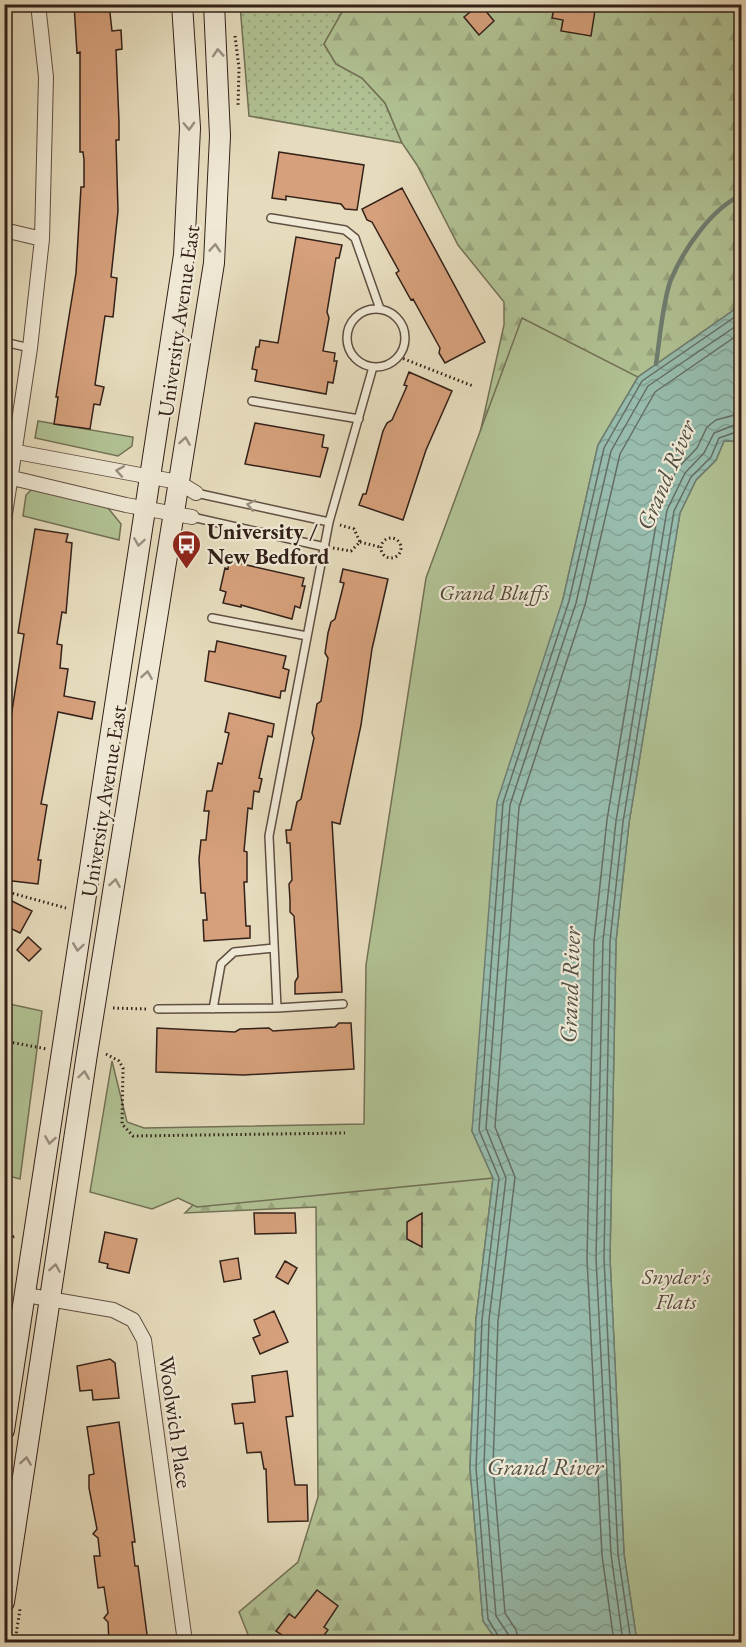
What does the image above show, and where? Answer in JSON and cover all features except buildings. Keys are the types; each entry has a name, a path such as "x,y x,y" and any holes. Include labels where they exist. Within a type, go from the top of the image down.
{"main road":[{"name":"University Avenue East","path":"4,1430 185,244 190,128 182,4"},
{"name":"University Avenue East","path":"4,1602 50,1299 182,516 178,482 214,263 220,136 214,4"}],"street":[{"path":"4,521 9,451 30,348 42,238 46,77 38,4"},
{"path":"4,230 42,238"},
{"path":"9,451 178,482 195,493"},
{"path":"8,477 182,516"},
{"name":"Woolwich Place","path":"26,1295 113,1310 134,1320 144,1340 185,1642"}],"lane":[{"path":"271,219 345,230 355,238 380,309"},
{"path":"380,309 396,317 402,324 405,341 399,357 392,363 373,367 356,360 350,353 346,335 349,326 362,312 380,309"},
{"path":"4,342 30,348"},
{"path":"277,1008 269,836 329,522 373,367"},
{"path":"252,401 359,419"},
{"path":"195,493 329,522"},
{"path":"182,516 325,547"},
{"path":"212,618 307,636"},
{"path":"213,1009 221,964 234,952 274,948"},
{"path":"158,1009 277,1008 343,1004"}],"path":[{"path":"399,357 473,386"},
{"path":"329,522 354,529 360,542"},
{"path":"389,537 396,539 401,547 399,554 391,558 384,556 380,547 389,537"},
{"path":"325,547 351,551 360,542"},
{"path":"360,542 380,547"},
{"path":"4,891 66,908"},
{"path":"113,1008 158,1009"},
{"path":"4,1041 50,1049"},
{"path":"106,1054 119,1061 123,1068 122,1124 133,1136 345,1133"},
{"path":"4,1239 16,1236"}],"green space":[{"path":"240,5 346,5 324,44 336,64 362,78 385,103 402,143 249,116"},
{"path":"346,5 741,5 741,305 638,377 493,1178 476,1319 470,1468 483,1621 498,1642 251,1642 239,1612 298,1562 318,1497 316,1207 185,1213 213,1185 389,1149 408,757 504,325 504,302 458,245 417,165 402,143 385,103 362,78 336,64 324,44"},
{"name":"Grand Bluffs","path":"522,318 638,377 598,445 563,599 472,1131 493,1178 197,1207 178,1198 152,1209 90,1192 112,1061 127,1122 144,1128 364,1124 366,965 426,578"},
{"path":"38,421 133,437 132,446 118,456 35,438"},
{"name":"Snyder's Flats","path":"741,433 741,1642 637,1642 624,1554 610,1258 616,941 629,823 680,513 696,480 716,460 724,441 735,441"},
{"path":"33,488 104,503 121,524 119,540 23,516 26,495"},
{"path":"5,1003 42,1011 20,1179 5,1175"}],"water":[{"name":"Grand River","path":"741,305 741,433 735,441 724,441 716,460 696,480 680,513 629,823 616,941 610,1258 624,1554 637,1642 498,1642 483,1621 470,1468 476,1319 493,1178 472,1131 497,802 563,599 598,445 638,377"}],"waterway":[{"path":"656,364 665,302 675,270 709,220 730,201 742,195"}],"place":[{"name":"University / New Bedford","path":"186,570"}]}
